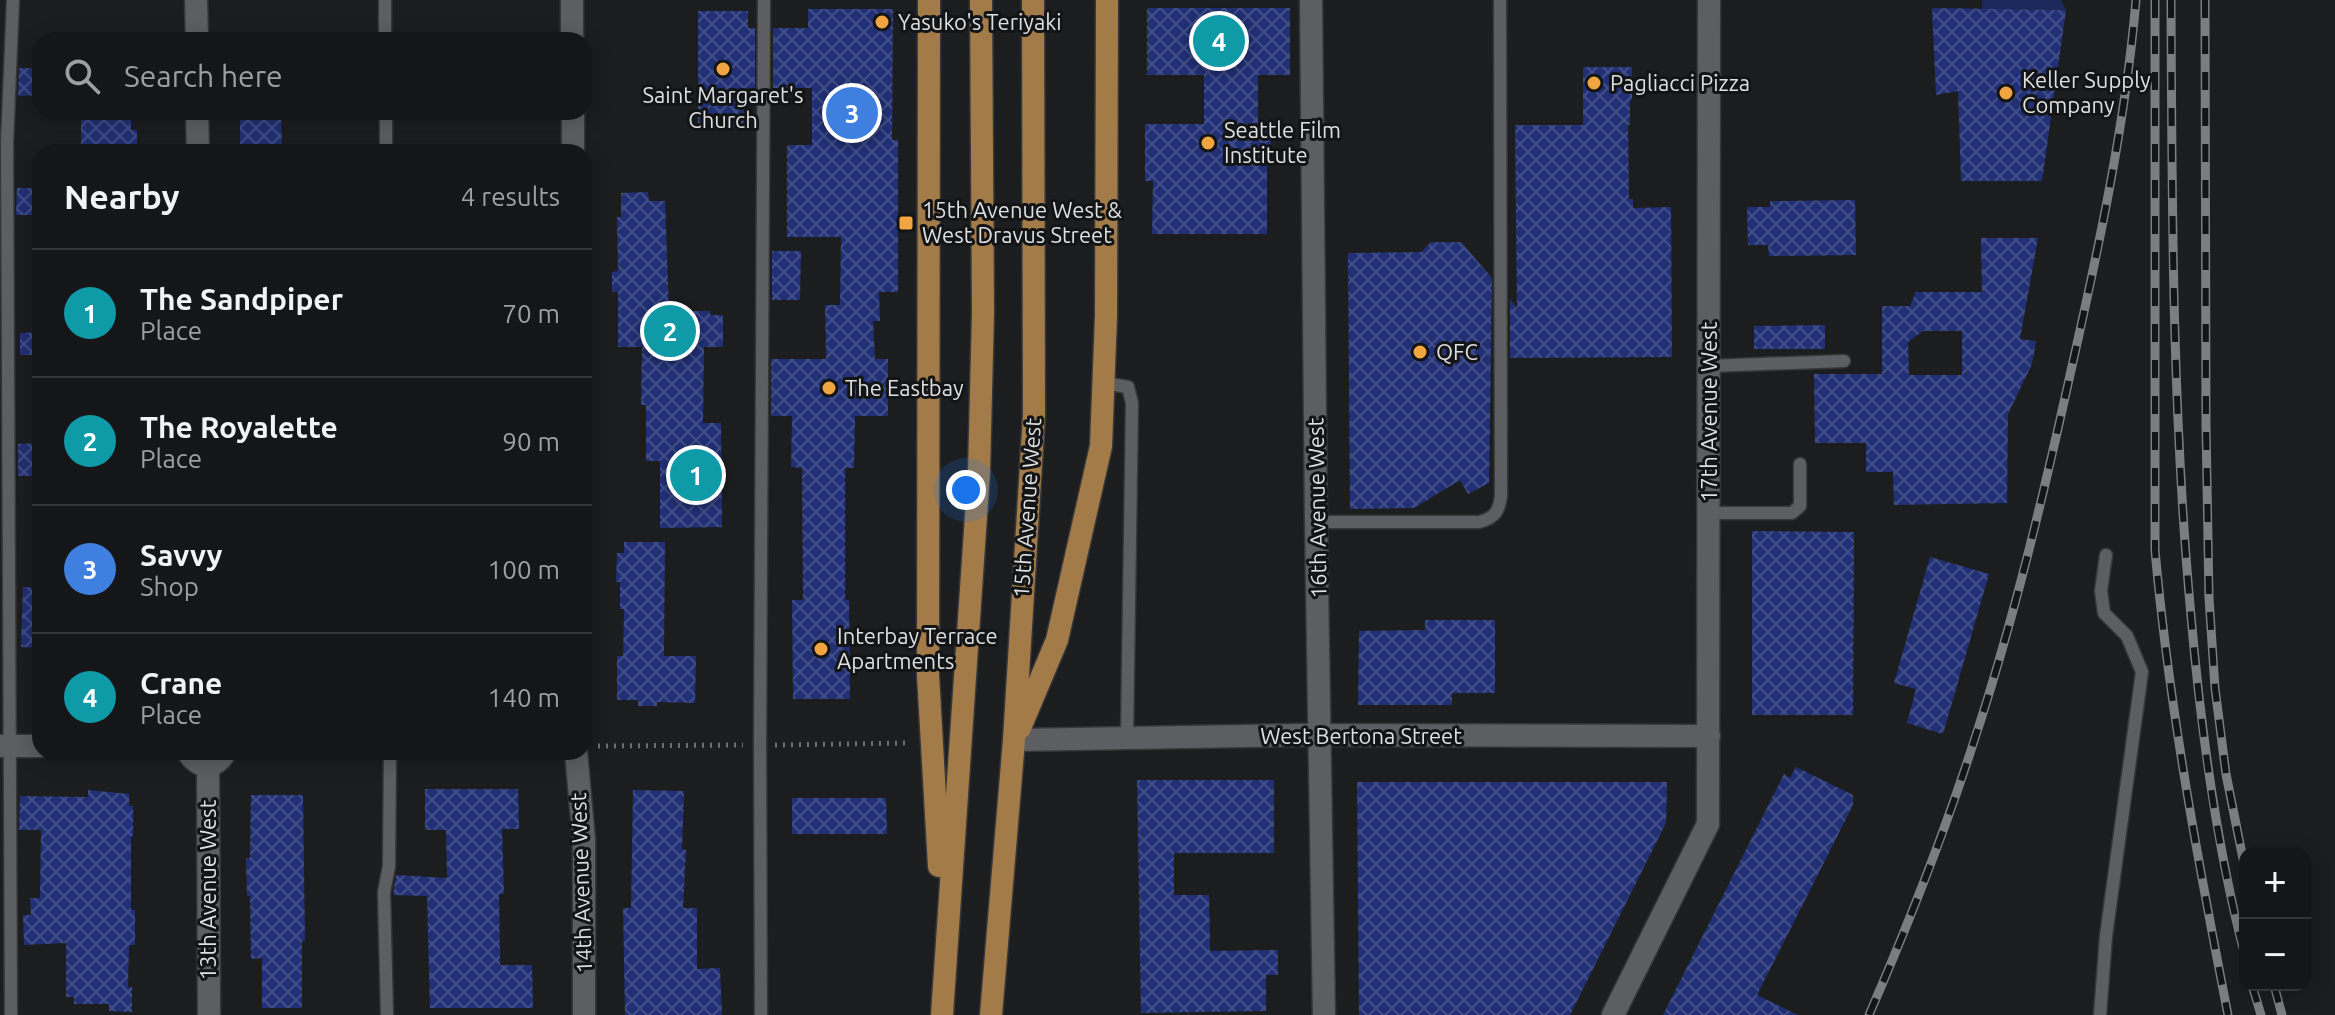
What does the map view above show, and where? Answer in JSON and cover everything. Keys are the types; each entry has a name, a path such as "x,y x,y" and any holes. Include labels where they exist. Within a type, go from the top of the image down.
{"main road":[{"path":"929,0 928,675 945,940"},
{"path":"942,1015 979,472 983,313 981,0"},
{"name":"15th Avenue West","path":"991,1015 1014,740 1034,415 1033,0"},
{"path":"1014,740 1057,640 1101,446 1107,0"}],"street":[{"path":"196,0 197,32"},
{"path":"572,0 572,32"},
{"name":"16th Avenue West","path":"1311,0 1324,1015"},
{"name":"17th Avenue West","path":"1613,1015 1708,824 1709,0"},
{"path":"197,120 198,144"},
{"path":"573,120 573,144"},
{"name":"West Bertona Street","path":"1014,740 1320,735 1709,736"},
{"path":"4,746 32,746"},
{"name":"13th Avenue West","path":"209,1015 217,760"},
{"name":"14th Avenue West","path":"584,1015 587,760"}],"lane":[{"path":"11,1015 4,746 7,143 13,0"},
{"path":"385,0 385,32"},
{"path":"761,1015 764,0"},
{"path":"1316,522 1479,522 1499,511 1500,0"},
{"path":"386,120 386,144"},
{"path":"1709,366 1844,361"},
{"path":"1104,383 1128,387 1132,403 1127,737"},
{"path":"1709,513 1792,513 1800,506 1800,464"},
{"path":"2100,1015 2106,936 2142,672 2127,636 2104,613 2101,591 2106,555"},
{"path":"387,1015 384,892 389,866 390,760"}],"path":[{"path":"772,745 906,743"},
{"path":"592,749 727,745"}],"shaded area":[{"path":"1982,0 2061,0 2066,10 1982,9"}],"building":[{"path":"1147,8 1290,8 1290,75 1258,75 1258,124 1271,124 1271,163 1267,163 1267,234 1152,234 1153,181 1145,181 1145,124 1204,124 1204,75 1147,75"},
{"name":"Keller Supply Company","path":"1932,8 2066,10 2042,181 1961,181 1958,91 1936,95"},
{"path":"808,9 893,9 892,140 898,140 898,292 879,292 880,321 873,321 875,359 888,359 888,416 855,416 854,468 845,468 845,600 849,600 850,699 793,699 792,600 803,600 802,468 791,467 792,416 771,416 771,359 826,359 825,305 840,305 841,237 787,237 787,145 812,145 812,88 773,88 773,28 808,28"},
{"name":"Saint Margaret's Church","path":"698,11 748,11 748,28 755,28 755,88 748,88 748,127 698,127"},
{"path":"1583,67 1632,67 1628,125 1629,199 1633,199 1633,208 1671,207 1672,357 1510,358 1510,299 1517,308 1515,125 1583,125"},
{"path":"19,68 32,68 32,95 18,96"},
{"path":"81,120 131,120 131,130 137,130 137,144 81,144"},
{"path":"240,120 281,120 282,144 240,144"},
{"path":"17,188 32,188 32,215 16,215"},
{"path":"648,192 649,201 665,201 669,311 710,311 710,315 723,315 723,347 704,347 703,423 721,423 722,527 660,528 660,461 646,461 646,405 641,405 642,347 618,347 618,292 612,292 612,272 618,271 617,217 621,217 621,193"},
{"path":"1855,200 1856,255 1769,256 1768,245 1748,245 1747,207 1770,207 1770,201"},
{"path":"1981,238 2038,238 2020,339 2036,341 2032,364 2008,414 2007,503 1894,505 1893,472 1866,472 1866,443 1815,443 1814,374 1882,374 1882,306 1910,306 1916,292 1982,292","holes":["1923,331 1962,331 1962,375 1909,375 1908,342"]},
{"name":"QFC","path":"1431,242 1461,242 1492,278 1489,483 1468,494 1460,480 1414,508 1350,509 1348,253 1421,252"},
{"path":"772,251 801,251 800,300 772,300"},
{"path":"1825,325 1825,349 1754,349 1754,326"},
{"path":"32,332 32,355 20,355 20,333"},
{"path":"32,443 32,476 18,476 18,444"},
{"path":"1752,531 1854,532 1853,715 1752,715"},
{"path":"624,542 665,542 664,656 696,656 695,703 657,702 657,706 638,706 638,700 617,700 617,656 623,656 624,609 620,609 620,582 616,582 617,553 624,553"},
{"path":"1930,557 1989,574 1943,734 1907,723 1916,689 1894,683"},
{"path":"23,587 32,588 32,648 21,647"},
{"path":"1425,620 1495,620 1495,693 1452,693 1452,705 1358,705 1359,631 1425,630"},
{"path":"1796,767 1853,795 1853,805 1757,995 1798,1015 1663,1015 1784,774 1790,778"},
{"path":"1137,780 1274,780 1274,853 1174,853 1174,895 1209,895 1210,951 1278,950 1278,975 1266,975 1266,1011 1141,1013"},
{"path":"1357,782 1667,782 1666,823 1570,1015 1359,1015"},
{"path":"425,789 518,789 519,829 502,829 504,894 499,894 500,965 532,965 533,1008 430,1008 427,896 393,895 396,875 447,878 446,830 425,830"},
{"path":"88,790 129,794 129,806 133,806 131,910 135,910 135,945 129,945 128,987 132,987 132,1012 109,1011 109,1004 74,1004 74,997 66,997 66,943 24,945 23,915 31,915 30,898 40,898 41,830 19,830 20,796 88,797"},
{"path":"633,790 684,791 682,849 686,850 683,908 697,908 697,969 720,968 722,1015 625,1015 623,908 631,908"},
{"path":"251,795 303,795 305,941 302,941 302,1008 262,1008 262,958 251,959 250,896 247,896 246,858 250,858"},
{"path":"792,798 886,798 887,834 792,834"}],"railway":[{"path":"1869,1015 1912,913 1951,808 2015,603 2100,235 2118,142 2136,0"},
{"path":"2155,0 2155,550 2176,726 2228,1015"},
{"path":"2171,0 2174,308 2185,539 2205,745 2239,931"},
{"path":"2205,0 2209,598 2215,688 2226,774 2241,847"},
{"path":"2254,991 2261,1015"},
{"path":"2276,991 2282,1015"}],"place":[{"name":"Yasuko's Teriyaki","path":"882,22"},
{"name":"Crane","path":"1219,41"},
{"name":"Saint Margaret's Church","path":"723,69"},
{"name":"Pagliacci Pizza","path":"1594,83"},
{"name":"Keller Supply Company","path":"2006,93"},
{"name":"Savvy","path":"852,113"},
{"name":"Seattle Film Institute","path":"1208,143"},
{"name":"15th Avenue West & West Dravus Street","path":"906,223"},
{"name":"The Royalette","path":"670,331"},
{"name":"QFC","path":"1420,352"},
{"name":"The Eastbay","path":"829,388"},
{"name":"The Sandpiper","path":"696,475"},
{"name":"Interbay Terrace Apartments","path":"821,649"}]}
